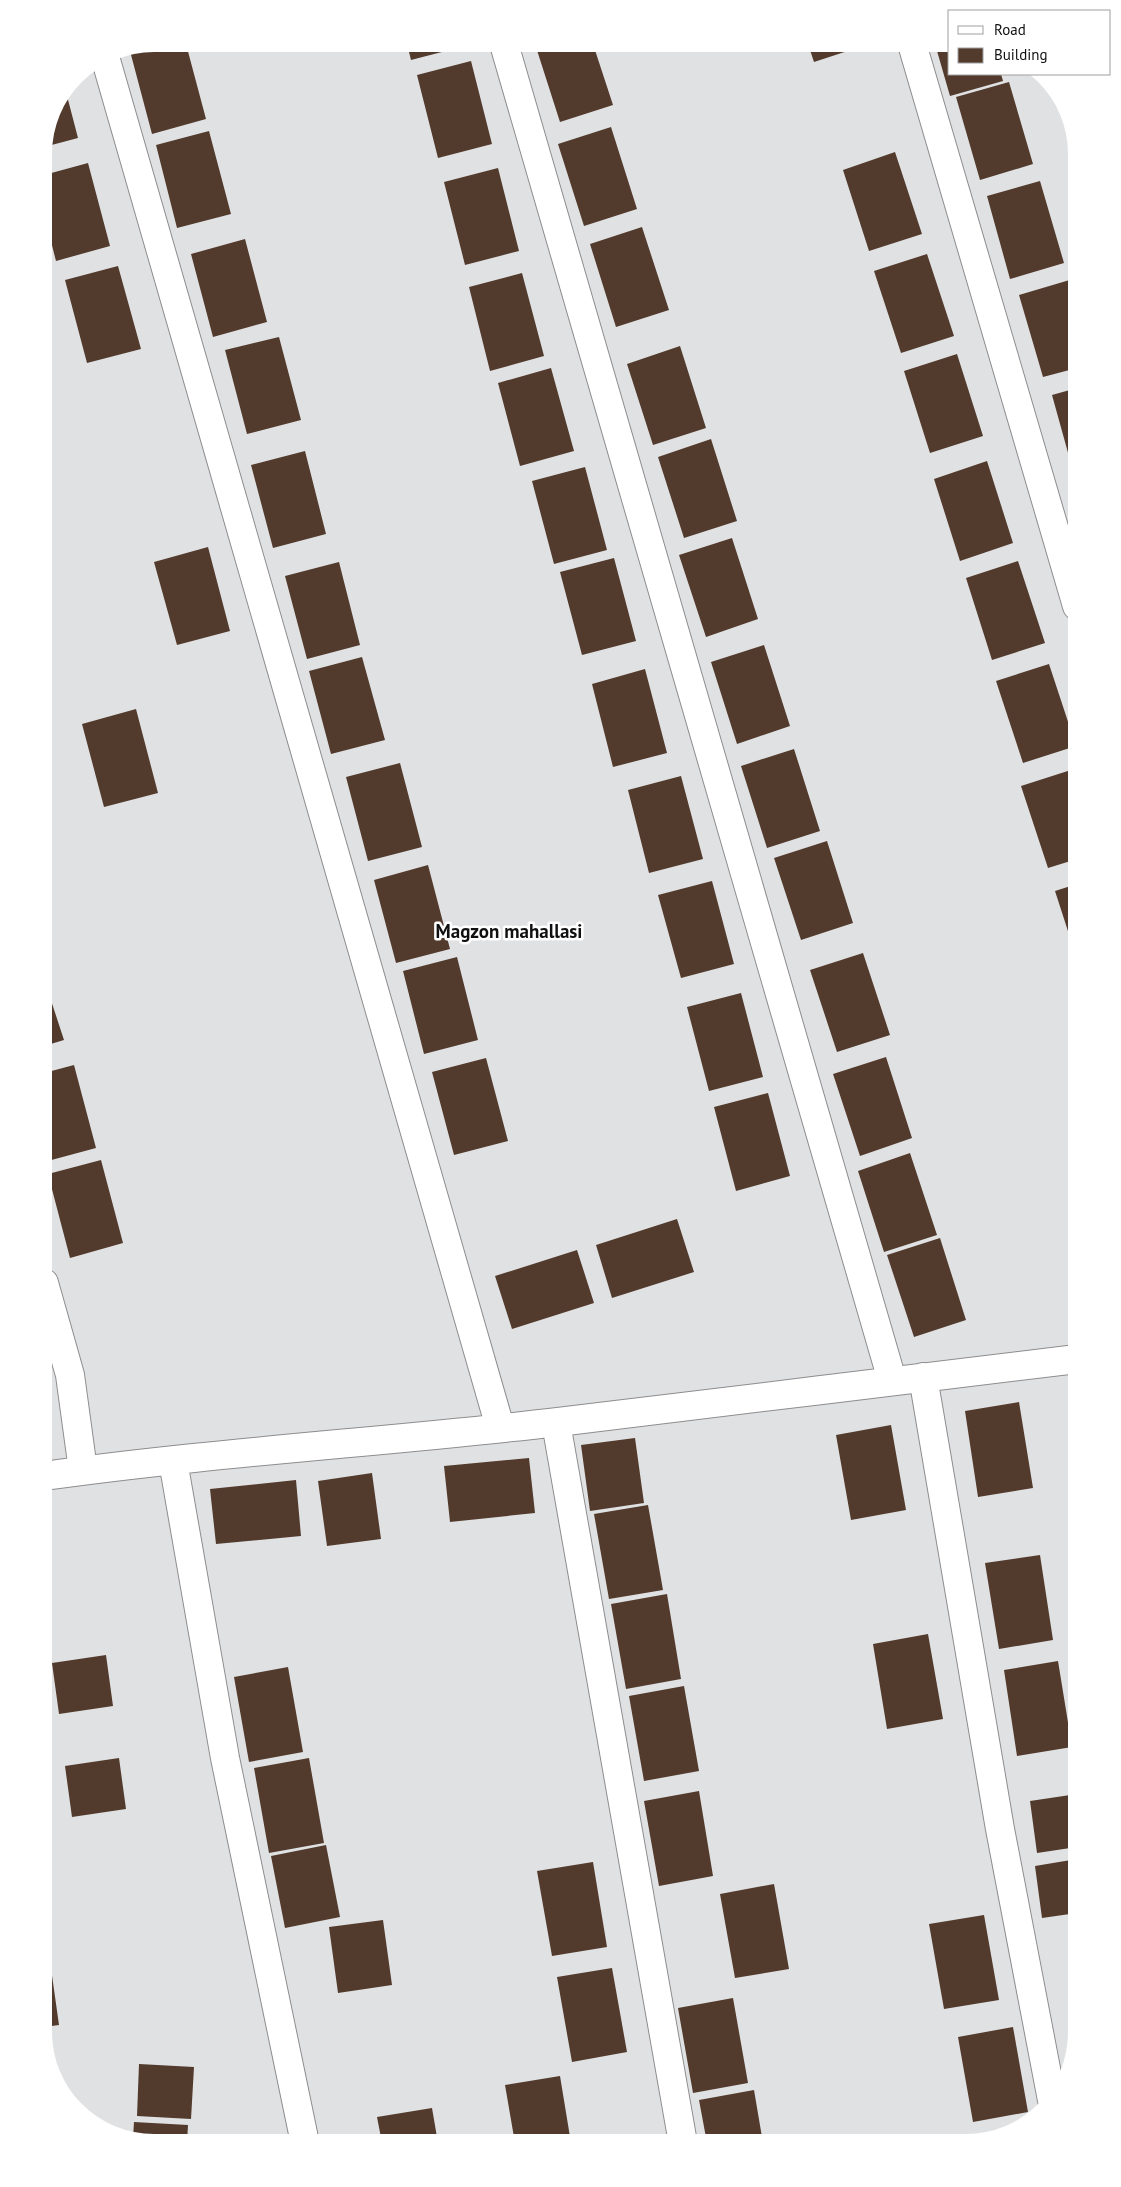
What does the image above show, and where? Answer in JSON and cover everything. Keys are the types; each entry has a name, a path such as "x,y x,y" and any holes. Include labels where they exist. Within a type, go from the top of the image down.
{"street":[{"path":"507,53 892,1380"},
{"path":"915,53 1068,575"},
{"path":"107,64 500,1427"},
{"path":"52,1313 70,1375 83,1470"},
{"path":"52,1475 500,1427 556,1423 892,1380 1068,1360"},
{"path":"923,1377 998,1819 1050,2090"},
{"path":"556,1423 681,2134"},
{"path":"172,1461 225,1758 303,2134"}],"building":[{"path":"188,53 206,119 152,134 131,55"},
{"path":"409,53 438,53 411,60"},
{"path":"538,53 596,53 613,105 560,122"},
{"path":"811,53 842,53 814,62"},
{"path":"938,53 948,53 948,75 1001,75 1003,81 950,96"},
{"path":"471,61 492,144 438,158 417,75"},
{"path":"1009,82 1033,164 980,180 956,97"},
{"path":"68,100 78,138 53,145 54,134 60,115"},
{"path":"611,127 637,209 584,226 558,144"},
{"path":"209,131 231,214 177,228 156,145"},
{"path":"895,152 922,234 869,251 843,170"},
{"path":"88,163 110,246 56,261 53,249 53,173"},
{"path":"498,168 519,251 465,265 444,182"},
{"path":"1040,181 1064,263 1010,279 987,196"},
{"path":"642,227 669,310 616,327 590,244"},
{"path":"245,239 267,322 213,337 191,254"},
{"path":"927,254 954,336 901,353 874,271"},
{"path":"118,266 141,349 87,363 65,280"},
{"path":"522,273 544,356 490,371 469,287"},
{"path":"1068,280 1068,370 1043,377 1019,295"},
{"path":"279,337 301,420 247,434 225,350"},
{"path":"680,346 706,428 653,445 627,364"},
{"path":"957,354 983,436 930,453 904,371"},
{"path":"551,368 574,451 520,466 498,383"},
{"path":"1068,391 1068,453 1052,395"},
{"path":"711,439 737,521 684,538 658,457"},
{"path":"305,451 326,534 273,548 251,465"},
{"path":"987,461 1013,543 960,561 934,479"},
{"path":"585,467 607,550 554,564 532,481"},
{"path":"732,538 758,619 706,637 679,555"},
{"path":"208,547 230,631 177,645 154,562"},
{"path":"614,558 636,641 582,655 560,572"},
{"path":"1018,561 1045,643 992,660 966,578"},
{"path":"339,562 360,645 307,659 285,576"},
{"path":"764,645 790,726 737,744 711,662"},
{"path":"362,657 385,740 331,754 309,671"},
{"path":"1049,664 1068,722 1068,749 1023,763 996,681"},
{"path":"645,669 667,753 613,767 592,684"},
{"path":"136,709 158,793 104,807 82,724"},
{"path":"794,749 820,831 767,848 741,766"},
{"path":"400,763 422,847 368,861 346,777"},
{"path":"1068,771 1068,862 1048,868 1021,786"},
{"path":"681,776 703,859 649,873 628,790"},
{"path":"827,841 853,923 801,940 774,858"},
{"path":"428,865 450,949 396,963 374,880"},
{"path":"712,881 734,964 681,978 658,895"},
{"path":"1068,887 1068,931 1055,891"},
{"path":"863,953 890,1035 837,1052 810,970"},
{"path":"457,957 478,1040 424,1054 403,971"},
{"path":"741,993 763,1077 709,1091 687,1007"},
{"path":"53,1005 64,1040 53,1043"},
{"path":"886,1057 912,1138 860,1156 833,1074"},
{"path":"486,1058 508,1141 454,1155 432,1072"},
{"path":"74,1065 96,1148 52,1160 53,1071"},
{"path":"768,1093 790,1176 736,1191 714,1107"},
{"path":"910,1153 937,1235 884,1252 858,1171"},
{"path":"101,1160 123,1243 70,1258 52,1191 52,1173"},
{"path":"677,1219 694,1272 612,1298 596,1245"},
{"path":"940,1238 966,1320 914,1337 887,1255"},
{"path":"577,1250 594,1303 512,1329 495,1276"},
{"path":"1019,1402 1033,1488 978,1497 965,1411"},
{"path":"891,1425 906,1510 851,1520 836,1435"},
{"path":"635,1438 644,1503 590,1511 581,1445"},
{"path":"529,1458 535,1513 450,1522 444,1466"},
{"path":"372,1473 381,1539 327,1546 318,1481"},
{"path":"296,1480 301,1536 216,1544 210,1489"},
{"path":"648,1505 663,1590 609,1599 594,1514"},
{"path":"1040,1555 1053,1640 999,1649 985,1563"},
{"path":"667,1594 681,1679 626,1689 611,1604"},
{"path":"928,1634 943,1719 887,1729 873,1644"},
{"path":"106,1655 113,1706 59,1714 52,1663"},
{"path":"1058,1661 1068,1722 1068,1748 1017,1756 1004,1670"},
{"path":"288,1667 303,1752 249,1762 234,1677"},
{"path":"684,1686 699,1771 644,1781 629,1696"},
{"path":"119,1758 126,1809 72,1817 65,1766"},
{"path":"309,1758 324,1843 269,1853 254,1768"},
{"path":"699,1791 713,1876 659,1886 644,1801"},
{"path":"1068,1795 1068,1848 1037,1853 1030,1801"},
{"path":"326,1845 340,1917 285,1928 271,1856"},
{"path":"1068,1860 1068,1914 1042,1918 1035,1866"},
{"path":"593,1862 607,1947 552,1956 537,1871"},
{"path":"774,1884 789,1969 735,1978 720,1894"},
{"path":"984,1915 999,2000 944,2009 929,1924"},
{"path":"383,1920 392,1985 338,1993 329,1927"},
{"path":"612,1968 627,2052 572,2062 557,1977"},
{"path":"52,1976 59,2025 52,2026"},
{"path":"733,1998 748,2083 693,2093 678,2008"},
{"path":"1013,2027 1028,2112 973,2122 958,2037"},
{"path":"139,2064 194,2067 191,2119 137,2116"},
{"path":"560,2076 570,2134 513,2134 505,2085"},
{"path":"754,2090 761,2134 705,2134 699,2100"},
{"path":"432,2108 436,2134 380,2134 377,2117"},
{"path":"134,2122 188,2125 188,2134 133,2133"}],"district":[{"name":"Magzon mahallasi","path":"509,931"}]}
